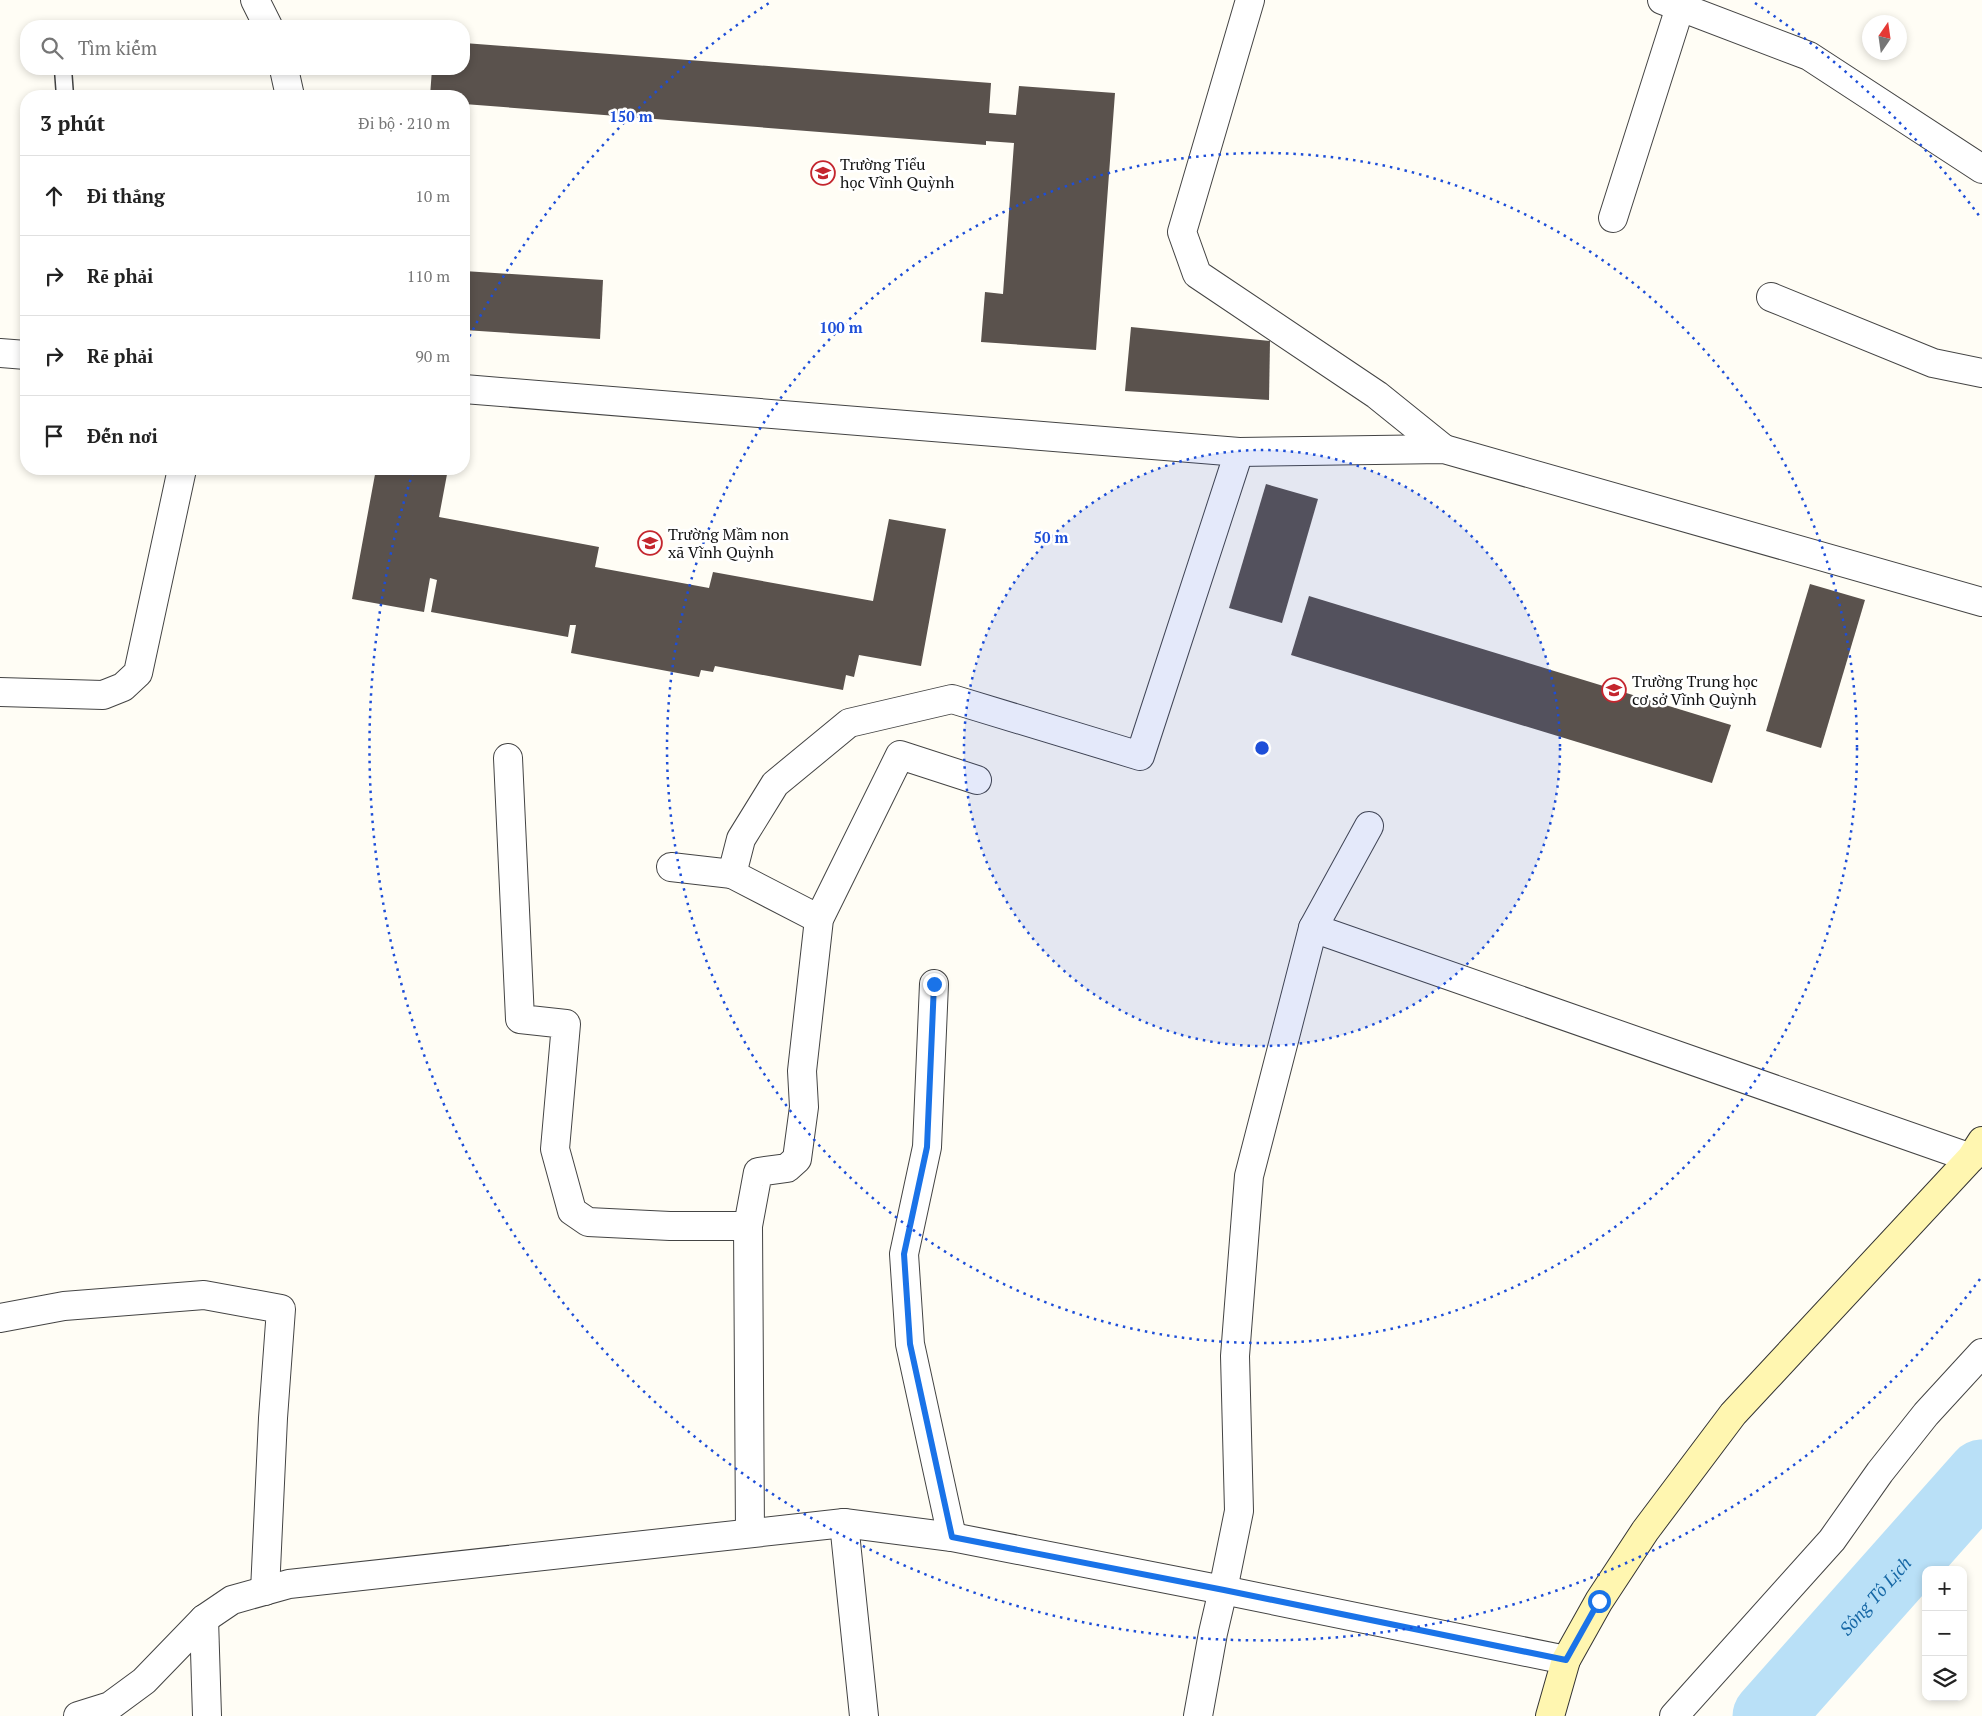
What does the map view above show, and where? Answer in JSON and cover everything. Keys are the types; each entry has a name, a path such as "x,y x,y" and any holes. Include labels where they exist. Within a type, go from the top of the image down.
{"street":[{"path":"255,0 265,20"},
{"path":"1250,0 1182,232 1197,274 1376,396 1444,449"},
{"path":"1613,218 1671,3 1810,56 1982,169"},
{"path":"285,75 289,90"},
{"path":"1771,296 1933,363 1982,373"},
{"path":"0,353 20,355"},
{"path":"470,389 1240,452 1444,449 1982,602"},
{"path":"732,874 741,838 776,784 849,723 952,699 1140,756 1240,452"},
{"path":"0,692 103,695 123,687 138,674 181,475"},
{"path":"750,1533 748,1226 758,1172 787,1168 797,1159 804,1107 802,1071 819,919 900,755 977,780"},
{"path":"508,758 520,1019 566,1024 555,1149 572,1211 588,1222 670,1226 748,1226"},
{"path":"1198,1716 1238,1511 1235,1356 1249,1176 1313,928 1369,826"},
{"path":"671,867 732,874 819,919"},
{"path":"1313,928 1976,1149 1733,1414 1645,1531 1599,1601 1566,1660 1550,1716"},
{"path":"934,984 927,1147 904,1254 910,1344 952,1537"},
{"path":"0,1318 64,1306 204,1296 281,1308 273,1418 265,1592"},
{"path":"1674,1716 1832,1540 1880,1472 1914,1429 1982,1353"},
{"path":"78,1716 110,1706 144,1681 204,1620 232,1600 289,1584 844,1523 952,1537 1566,1660"},
{"path":"844,1523 864,1716"},
{"path":"204,1620 207,1716"}],"lane":[{"path":"63,75 64,90"}],"building":[{"path":"470,43 991,83 989,113 1016,115 1019,86 1115,93 1096,350 981,342 985,292 1003,294 1014,143 986,141 986,145 470,104 470,90 430,90 432,75 470,75"},
{"path":"470,271 603,280 600,339 470,330"},
{"path":"1131,327 1270,341 1269,400 1125,391"},
{"path":"375,475 447,475 439,517 599,547 595,567 709,588 713,572 873,601 889,519 946,529 921,666 859,655 854,677 846,675 843,690 715,666 713,672 701,670 699,677 571,653 576,625 570,625 568,637 431,612 437,580 430,578 424,612 352,599"},
{"path":"1266,484 1318,499 1282,623 1229,608"},
{"path":"1810,584 1865,600 1821,748 1766,731"},
{"path":"1309,596 1731,725 1712,783 1291,655"}],"waterway":[{"name":"Sông Tô Lịch","path":"1768,1716 1982,1475"}],"place":[{"name":"Trường Tiểu học Vĩnh Quỳnh","path":"823,173"},
{"name":"Trường Mầm non xã Vĩnh Quỳnh","path":"650,543"},
{"name":"Trường Trung học cơ sở Vĩnh Quỳnh","path":"1614,690"}],"route":[{"path":"934,984 927,1147 904,1254 910,1344 952,1537 1566,1660 1599,1601"}]}
